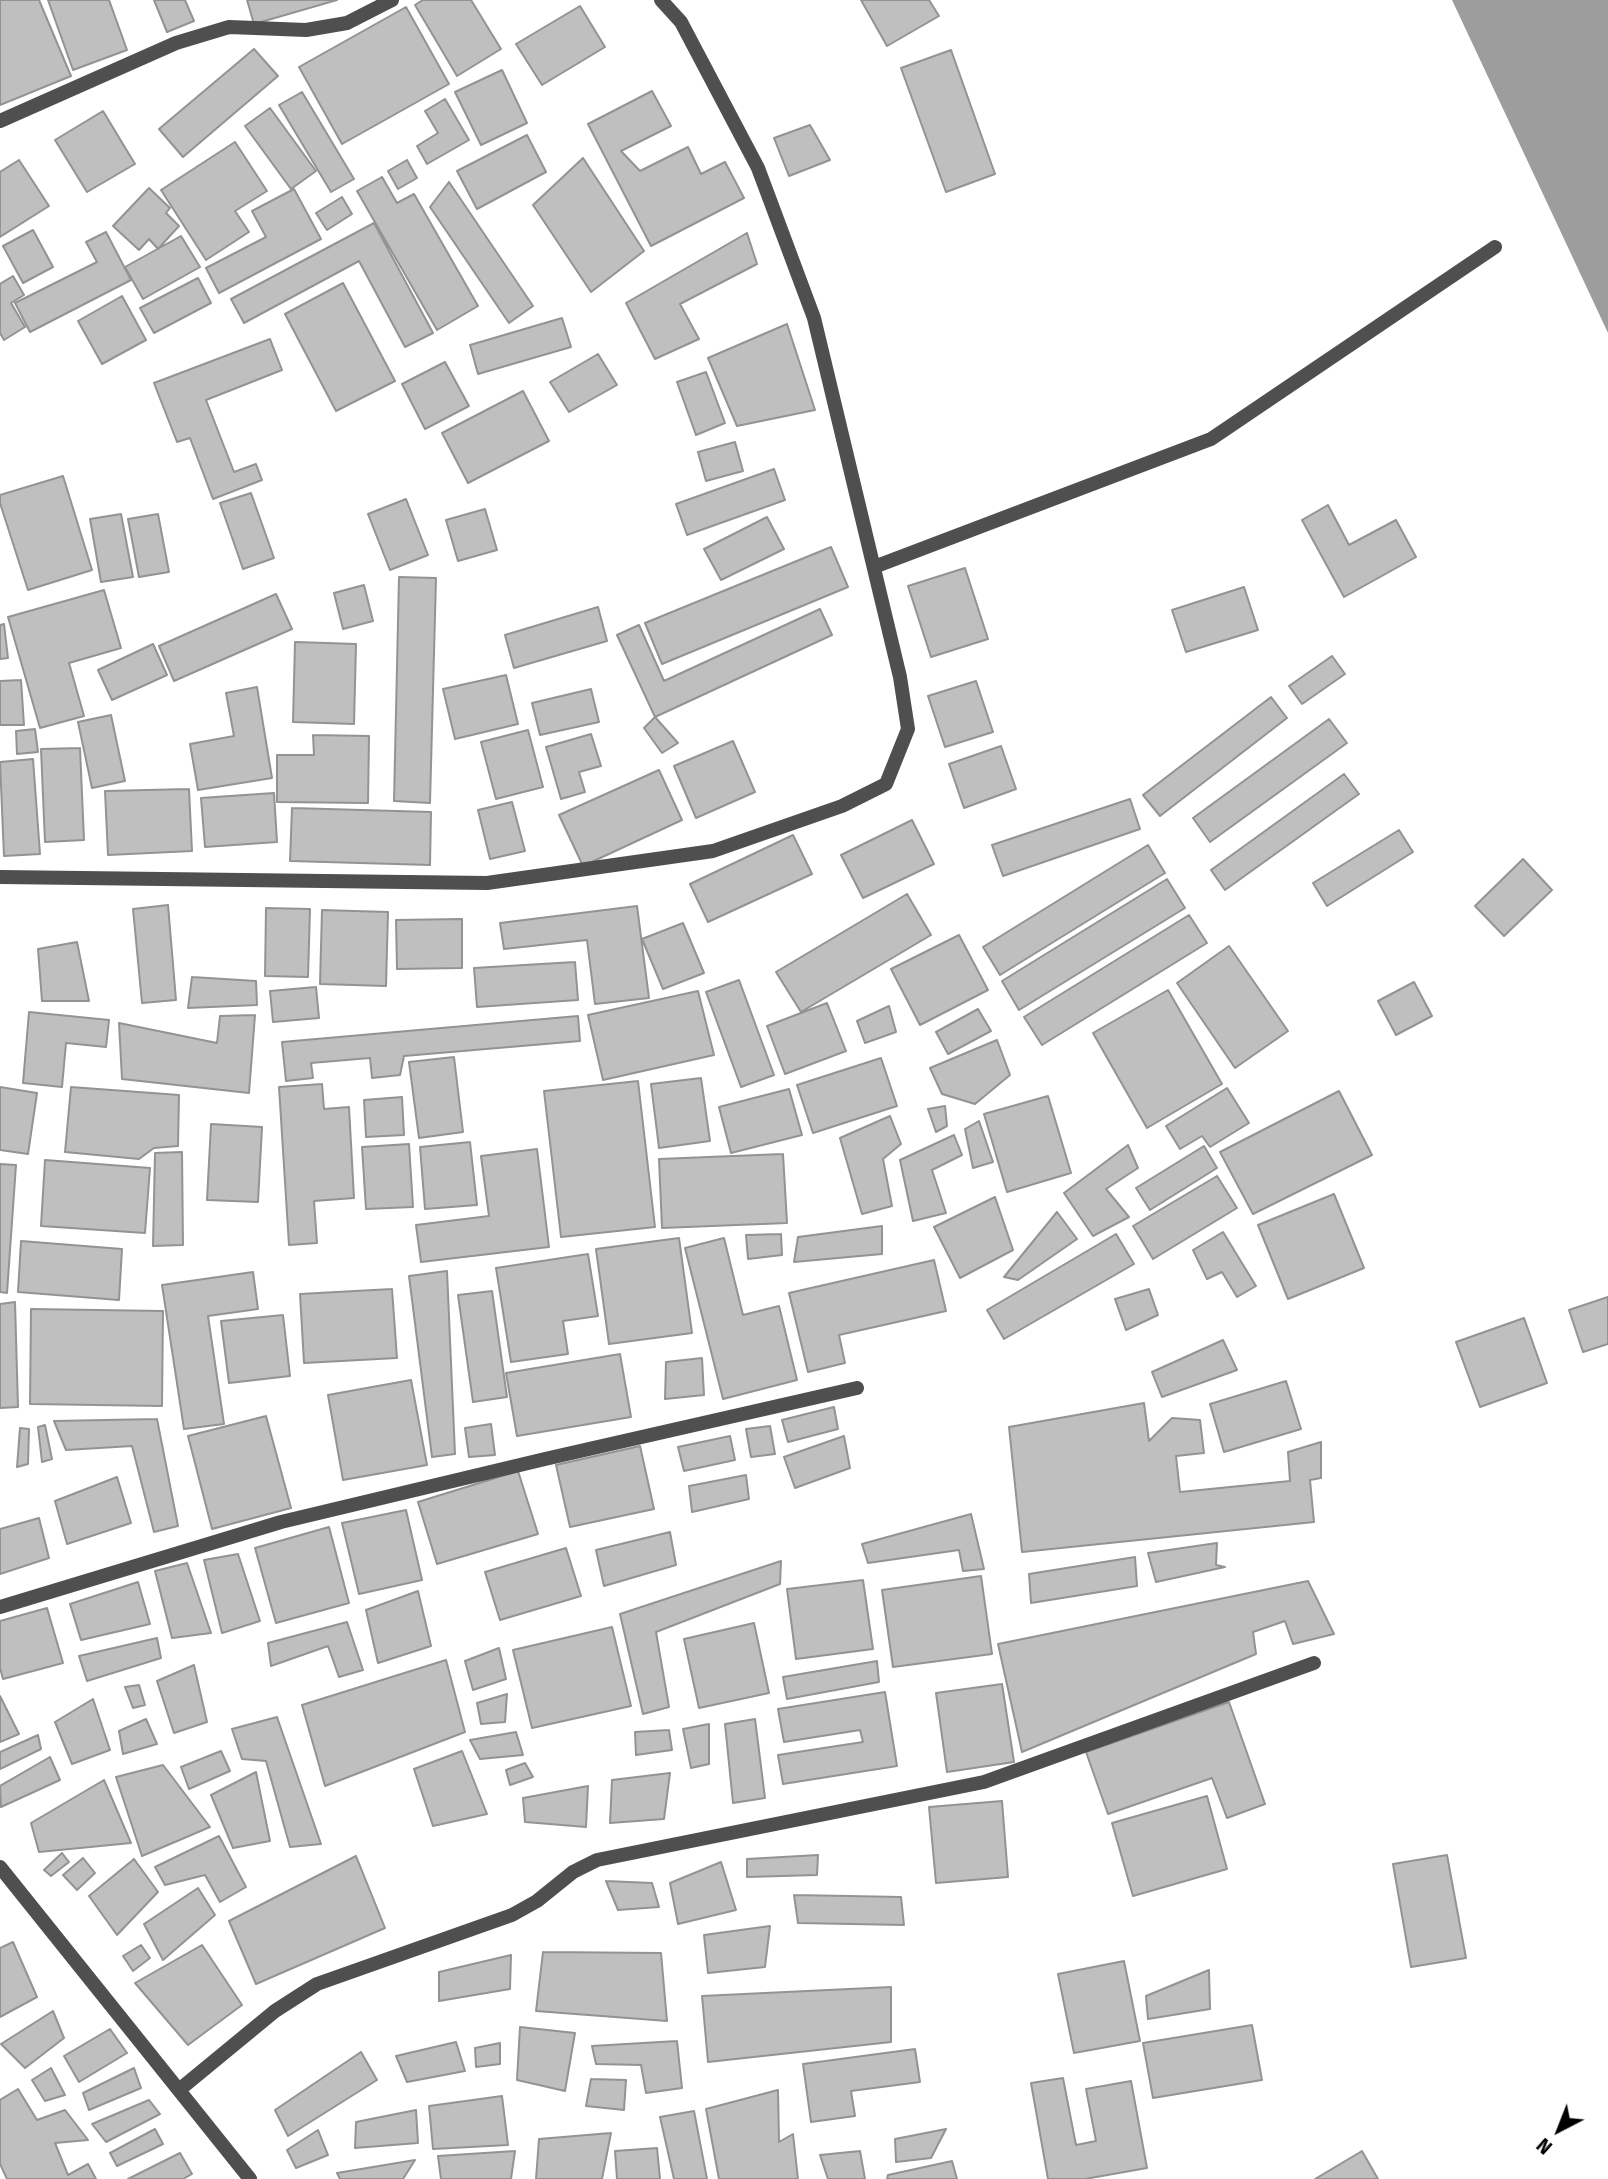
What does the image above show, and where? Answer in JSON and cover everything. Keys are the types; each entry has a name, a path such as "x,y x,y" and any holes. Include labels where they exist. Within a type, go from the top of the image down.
{"street":[{"path":"0,121 176,43 229,27 306,30 347,23 392,0"},
{"path":"0,877 487,883 713,851 842,806 886,784 908,729 900,677 814,318 763,180 681,22 661,0"},
{"path":"874,567 1211,439 1495,247"},
{"path":"0,1607 281,1522 857,1388"},
{"path":"179,2090 275,2011 317,1984 512,1915 537,1901 573,1872 597,1860 984,1782 1314,1662"},
{"path":"0,1867 250,2179"}],"shaded area":[{"path":"1452,0 1608,0 1608,333 1550,209"}],"building":[{"path":"0,0 39,0 71,76 0,105"},
{"path":"48,0 109,0 127,50 73,70"},
{"path":"154,0 185,0 194,21 167,32"},
{"path":"247,0 337,0 254,24"},
{"path":"423,0 471,0 501,49 457,76 415,5"},
{"path":"861,0 929,0 939,16 887,46"},
{"path":"580,6 605,47 542,85 516,44"},
{"path":"406,7 449,84 342,144 299,67"},
{"path":"254,49 278,76 183,157 159,129"},
{"path":"951,50 995,174 946,192 901,68"},
{"path":"502,70 527,123 481,145 455,92"},
{"path":"652,91 671,126 621,151 640,171 688,147 701,174 725,162 744,198 651,246 588,124"},
{"path":"302,92 354,179 331,192 279,105"},
{"path":"445,99 469,140 427,164 417,146 438,133 425,111"},
{"path":"270,108 316,171 291,189 245,126"},
{"path":"103,111 135,164 87,192 55,140"},
{"path":"810,125 830,160 789,176 774,138"},
{"path":"527,135 546,172 477,209 457,171"},
{"path":"235,142 267,191 235,211 249,232 206,260 161,190"},
{"path":"583,158 644,251 591,292 533,205"},
{"path":"19,160 49,206 0,237 0,172"},
{"path":"407,160 417,178 398,189 388,171"},
{"path":"382,177 397,203 414,194 478,306 437,330 357,191"},
{"path":"449,182 533,306 509,323 430,207"},
{"path":"149,188 170,208 166,213 179,226 158,249 149,239 139,250 113,226"},
{"path":"294,189 321,239 219,293 206,268 266,237 252,211"},
{"path":"342,197 352,214 327,230 316,213"},
{"path":"374,223 433,333 405,347 359,261 244,323 231,299"},
{"path":"33,230 53,267 23,283 3,246"},
{"path":"106,232 131,280 30,332 15,303 97,262 86,242"},
{"path":"747,233 757,264 680,304 699,339 655,359 626,303"},
{"path":"181,236 200,267 143,299 125,267"},
{"path":"13,276 24,295 11,303 25,327 4,340 0,333 0,284"},
{"path":"198,278 211,303 154,333 140,308"},
{"path":"343,283 395,381 336,411 285,314"},
{"path":"122,296 146,340 102,364 78,321"},
{"path":"562,318 571,347 478,374 470,345"},
{"path":"787,324 815,410 737,426 708,358"},
{"path":"270,339 282,370 206,400 234,472 256,464 262,480 213,499 190,438 177,442 154,383"},
{"path":"598,354 617,385 569,412 550,382"},
{"path":"445,362 469,406 425,429 402,384"},
{"path":"706,372 725,423 696,435 677,382"},
{"path":"523,391 549,441 468,483 442,433"},
{"path":"735,442 743,471 706,481 698,452"},
{"path":"774,469 785,500 687,535 676,504"},
{"path":"63,476 92,570 28,590 0,503 0,495"},
{"path":"251,493 274,558 243,569 220,503"},
{"path":"406,499 428,555 390,570 368,514"},
{"path":"1328,505 1349,545 1396,520 1416,557 1344,597 1302,520"},
{"path":"485,509 497,550 458,561 446,520"},
{"path":"121,514 133,577 101,582 90,519"},
{"path":"158,514 169,572 139,577 128,519"},
{"path":"767,517 784,549 721,580 704,549"},
{"path":"831,547 848,587 662,664 645,623"},
{"path":"965,568 988,639 931,657 908,586"},
{"path":"399,577 436,578 430,803 394,801"},
{"path":"364,585 373,621 343,629 334,593"},
{"path":"1244,587 1258,630 1186,652 1172,610"},
{"path":"104,590 121,648 69,663 84,716 40,728 8,617"},
{"path":"276,594 292,629 174,681 159,646"},
{"path":"598,607 607,641 514,668 505,635"},
{"path":"820,609 832,635 655,717 617,635 639,625 664,681"},
{"path":"4,624 8,658 0,659 0,625"},
{"path":"295,642 356,644 354,724 293,722"},
{"path":"153,644 167,675 112,700 98,670"},
{"path":"1332,656 1345,674 1302,704 1289,686"},
{"path":"506,675 518,724 455,739 443,689"},
{"path":"21,680 24,725 0,725 0,681"},
{"path":"976,681 993,732 945,747 928,696"},
{"path":"257,687 272,778 198,790 190,744 234,736 226,693"},
{"path":"591,689 599,722 540,735 532,703"},
{"path":"1271,697 1287,718 1160,816 1143,795"},
{"path":"111,715 125,781 92,788 78,722"},
{"path":"655,717 678,743 662,753 644,728"},
{"path":"1329,719 1347,743 1210,842 1193,818"},
{"path":"35,729 38,752 17,754 16,731"},
{"path":"528,730 543,787 496,799 481,742"},
{"path":"591,734 601,766 579,772 585,792 561,799 546,747"},
{"path":"313,735 369,736 368,803 277,802 277,755 314,755"},
{"path":"733,741 755,792 696,818 674,766"},
{"path":"1001,746 1016,789 964,808 949,764"},
{"path":"80,748 84,840 45,842 41,749"},
{"path":"33,759 40,854 4,856 0,762"},
{"path":"659,770 682,820 583,866 559,815"},
{"path":"1344,774 1359,794 1225,890 1211,870"},
{"path":"189,789 192,851 108,855 105,791"},
{"path":"274,793 277,842 205,847 201,798"},
{"path":"1130,799 1140,829 1003,876 992,845"},
{"path":"512,802 525,851 490,859 478,810"},
{"path":"292,808 431,812 430,865 290,861"},
{"path":"912,820 934,864 863,898 841,855"},
{"path":"1399,830 1413,852 1327,906 1313,883"},
{"path":"793,835 812,874 708,922 690,884"},
{"path":"1148,845 1165,873 1000,975 983,947"},
{"path":"1523,859 1552,890 1504,936 1475,906"},
{"path":"1167,879 1185,908 1019,1010 1002,981"},
{"path":"907,894 931,935 801,1012 776,972"},
{"path":"168,905 176,1000 142,1003 133,909"},
{"path":"637,906 649,998 595,1004 587,940 504,949 500,923"},
{"path":"266,908 310,909 308,977 265,976"},
{"path":"322,910 388,912 386,986 320,984"},
{"path":"1189,915 1207,943 1042,1045 1024,1017"},
{"path":"462,919 462,968 397,969 396,920"},
{"path":"683,923 704,973 663,989 642,939"},
{"path":"959,935 988,990 920,1025 891,969"},
{"path":"77,942 89,1001 42,1001 38,949"},
{"path":"1229,946 1288,1031 1235,1068 1177,983"},
{"path":"575,962 578,1000 477,1007 474,968"},
{"path":"192,977 256,981 257,1005 188,1008"},
{"path":"739,980 774,1075 741,1087 706,992"},
{"path":"1414,982 1432,1016 1396,1035 1378,1001"},
{"path":"316,987 319,1018 273,1022 270,991"},
{"path":"1168,990 1222,1084 1147,1128 1093,1033"},
{"path":"698,991 714,1055 603,1080 588,1015"},
{"path":"827,1003 846,1051 785,1074 767,1026"},
{"path":"889,1006 896,1032 865,1043 857,1021"},
{"path":"978,1009 991,1031 948,1054 936,1032"},
{"path":"29,1012 109,1020 106,1047 66,1043 62,1087 23,1083"},
{"path":"255,1015 249,1093 122,1079 119,1023 217,1043 220,1016"},
{"path":"578,1016 580,1041 404,1056 400,1075 372,1078 370,1058 311,1063 313,1078 286,1081 282,1042"},
{"path":"997,1040 1010,1075 975,1104 942,1094 930,1068"},
{"path":"454,1057 463,1132 419,1138 409,1062"},
{"path":"881,1058 897,1106 813,1133 797,1085"},
{"path":"701,1078 710,1141 659,1148 651,1084"},
{"path":"638,1081 655,1227 561,1237 544,1091"},
{"path":"322,1084 324,1109 349,1107 354,1198 314,1201 317,1243 289,1245 279,1087"},
{"path":"0,1087 37,1093 28,1154 0,1150"},
{"path":"71,1087 179,1095 178,1146 154,1148 139,1159 65,1152"},
{"path":"1227,1088 1249,1123 1210,1147 1202,1136 1180,1149 1166,1126"},
{"path":"789,1089 802,1135 731,1153 719,1107"},
{"path":"1339,1091 1372,1155 1253,1214 1220,1152"},
{"path":"1048,1096 1071,1173 1007,1192 984,1114"},
{"path":"402,1097 404,1135 366,1137 364,1100"},
{"path":"945,1106 947,1126 936,1132 928,1109"},
{"path":"890,1116 901,1144 883,1159 892,1206 862,1214 840,1138"},
{"path":"979,1121 993,1162 973,1168 965,1129"},
{"path":"211,1124 262,1127 258,1202 207,1200"},
{"path":"954,1135 962,1155 932,1170 946,1213 913,1221 900,1160"},
{"path":"470,1142 477,1205 425,1209 420,1147"},
{"path":"409,1144 413,1207 366,1209 362,1147"},
{"path":"1128,1145 1138,1168 1106,1189 1129,1217 1093,1236 1064,1193"},
{"path":"1204,1146 1217,1168 1150,1210 1136,1188"},
{"path":"537,1149 549,1247 421,1262 416,1225 489,1216 481,1156"},
{"path":"182,1152 183,1245 153,1246 155,1153"},
{"path":"783,1154 787,1223 662,1228 659,1159"},
{"path":"45,1160 150,1168 145,1233 41,1226"},
{"path":"0,1164 16,1165 7,1293 0,1292"},
{"path":"1217,1176 1237,1208 1153,1259 1133,1226"},
{"path":"1334,1194 1364,1268 1288,1299 1258,1225"},
{"path":"995,1197 1013,1250 960,1278 934,1227"},
{"path":"1057,1212 1077,1239 1018,1280 1004,1277"},
{"path":"882,1226 882,1254 794,1262 798,1237"},
{"path":"1223,1232 1256,1286 1237,1297 1222,1272 1207,1279 1193,1250"},
{"path":"781,1234 782,1255 748,1259 746,1235"},
{"path":"1116,1234 1134,1264 1004,1339 987,1310"},
{"path":"679,1238 692,1333 609,1344 596,1249"},
{"path":"724,1238 743,1315 779,1306 797,1380 723,1399 685,1248"},
{"path":"21,1241 122,1249 119,1300 18,1292"},
{"path":"588,1254 598,1316 563,1321 568,1354 511,1362 496,1268"},
{"path":"934,1260 946,1311 839,1335 845,1363 808,1372 789,1293"},
{"path":"447,1271 455,1454 432,1457 409,1276"},
{"path":"253,1272 258,1309 208,1316 224,1424 184,1429 162,1285"},
{"path":"392,1289 397,1358 304,1363 300,1294"},
{"path":"1149,1289 1158,1315 1126,1330 1115,1299"},
{"path":"492,1291 507,1397 473,1402 458,1295"},
{"path":"1608,1297 1608,1344 1583,1352 1569,1310"},
{"path":"15,1302 18,1407 0,1408 0,1304"},
{"path":"31,1309 163,1311 162,1406 30,1404"},
{"path":"283,1315 290,1376 229,1383 221,1321"},
{"path":"1524,1318 1547,1383 1480,1407 1456,1342"},
{"path":"1223,1340 1237,1370 1162,1397 1152,1372"},
{"path":"620,1354 631,1417 517,1436 506,1373"},
{"path":"702,1358 704,1395 665,1399 666,1362"},
{"path":"411,1380 427,1465 343,1480 328,1395"},
{"path":"1286,1381 1301,1429 1224,1452 1210,1404"},
{"path":"1144,1403 1149,1441 1172,1418 1200,1420 1204,1453 1176,1456 1180,1492 1290,1481 1288,1452 1321,1442 1321,1478 1310,1480 1314,1522 1022,1552 1009,1427"},
{"path":"834,1407 838,1429 788,1442 782,1420"},
{"path":"266,1416 291,1508 212,1529 188,1436"},
{"path":"157,1419 178,1526 154,1532 132,1446 66,1450 54,1421"},
{"path":"491,1424 495,1455 469,1457 465,1428"},
{"path":"45,1425 52,1459 42,1462 38,1427"},
{"path":"770,1426 775,1454 751,1457 746,1429"},
{"path":"20,1428 29,1429 28,1464 17,1467"},
{"path":"730,1436 735,1460 684,1471 678,1447"},
{"path":"844,1436 850,1468 795,1488 784,1457"},
{"path":"640,1446 654,1509 570,1527 556,1465"},
{"path":"518,1471 538,1534 437,1564 418,1502"},
{"path":"746,1475 749,1499 692,1512 689,1486"},
{"path":"117,1477 131,1523 67,1544 55,1501"},
{"path":"406,1510 422,1580 359,1594 342,1523"},
{"path":"971,1514 984,1569 963,1571 959,1550 868,1563 862,1544"},
{"path":"39,1518 49,1558 0,1574 0,1529"},
{"path":"329,1527 349,1603 276,1623 255,1548"},
{"path":"670,1532 676,1565 604,1586 596,1550"},
{"path":"1217,1543 1216,1565 1225,1567 1156,1582 1148,1553"},
{"path":"566,1548 581,1596 500,1620 485,1572"},
{"path":"238,1554 260,1621 222,1633 204,1560"},
{"path":"1135,1557 1137,1586 1031,1603 1029,1574"},
{"path":"781,1561 780,1584 656,1632 669,1707 643,1714 620,1614"},
{"path":"187,1563 211,1633 172,1638 155,1571"},
{"path":"981,1576 992,1654 893,1667 882,1590"},
{"path":"863,1580 873,1649 796,1659 787,1589"},
{"path":"1308,1581 1334,1634 1293,1644 1285,1621 1253,1632 1256,1654 1022,1752 998,1644"},
{"path":"138,1582 150,1624 81,1640 70,1604"},
{"path":"418,1591 431,1646 378,1663 366,1610"},
{"path":"47,1608 63,1663 3,1679 0,1668 0,1621"},
{"path":"347,1622 363,1670 339,1677 328,1646 271,1666 268,1643"},
{"path":"754,1623 769,1693 699,1708 684,1639"},
{"path":"612,1627 631,1706 532,1728 513,1650"},
{"path":"157,1638 161,1658 87,1681 79,1656"},
{"path":"499,1648 506,1679 473,1690 465,1661"},
{"path":"446,1660 465,1732 325,1786 302,1705"},
{"path":"877,1661 879,1682 787,1699 783,1677"},
{"path":"194,1665 207,1722 174,1733 157,1681"},
{"path":"1002,1684 1014,1762 947,1772 936,1693"},
{"path":"139,1685 145,1705 133,1708 125,1687"},
{"path":"885,1692 897,1766 783,1784 778,1755 863,1742 860,1730 784,1742 778,1709"},
{"path":"507,1694 505,1722 481,1724 477,1703"},
{"path":"0,1696 19,1734 0,1742"},
{"path":"93,1699 110,1750 72,1764 55,1722"},
{"path":"1229,1702 1265,1804 1227,1818 1212,1778 1108,1814 1086,1752"},
{"path":"277,1717 321,1844 290,1847 266,1761 242,1759 232,1729"},
{"path":"146,1719 157,1744 123,1754 119,1731"},
{"path":"755,1719 765,1798 733,1803 725,1724"},
{"path":"709,1724 709,1764 691,1768 683,1729"},
{"path":"669,1730 672,1750 636,1755 635,1732"},
{"path":"516,1732 523,1755 480,1759 470,1740"},
{"path":"38,1735 41,1749 0,1769 0,1752"},
{"path":"221,1751 230,1771 189,1789 181,1767"},
{"path":"462,1751 487,1814 433,1826 414,1769"},
{"path":"50,1757 60,1780 1,1807 0,1786"},
{"path":"525,1763 533,1777 510,1785 506,1770"},
{"path":"163,1765 210,1827 142,1856 116,1777"},
{"path":"256,1772 270,1841 233,1848 211,1795"},
{"path":"670,1773 664,1819 610,1823 612,1780"},
{"path":"104,1780 131,1843 39,1852 31,1823"},
{"path":"588,1786 586,1827 525,1822 523,1798"},
{"path":"1207,1796 1227,1869 1133,1896 1112,1823"},
{"path":"1002,1801 1008,1877 936,1883 929,1807"},
{"path":"219,1836 246,1887 220,1902 205,1875 165,1885 155,1867"},
{"path":"62,1853 69,1862 51,1876 44,1870"},
{"path":"818,1855 817,1875 747,1877 747,1859"},
{"path":"1447,1855 1466,1958 1411,1967 1393,1864"},
{"path":"356,1856 385,1928 256,1984 229,1921"},
{"path":"83,1858 95,1873 77,1890 63,1875"},
{"path":"134,1859 158,1892 117,1935 89,1896"},
{"path":"721,1862 736,1910 678,1924 670,1883"},
{"path":"606,1881 652,1883 659,1907 618,1910"},
{"path":"198,1888 215,1915 163,1960 144,1924"},
{"path":"794,1895 901,1897 904,1925 798,1923"},
{"path":"770,1926 765,1967 708,1973 704,1935"},
{"path":"13,1942 37,1997 0,2017 0,1948"},
{"path":"141,1945 150,1958 133,1971 123,1956"},
{"path":"202,1945 242,2005 188,2045 135,1983"},
{"path":"543,1952 661,1953 667,2021 536,2011"},
{"path":"511,1955 510,1989 439,2001 439,1972"},
{"path":"1124,1961 1140,2041 1074,2053 1058,1974"},
{"path":"1209,1970 1210,2009 1148,2019 1146,1996"},
{"path":"891,1987 891,2042 708,2062 702,1996"},
{"path":"53,2011 64,2038 25,2068 1,2044"},
{"path":"1252,2025 1262,2080 1153,2098 1143,2043"},
{"path":"520,2027 575,2033 565,2091 517,2080"},
{"path":"110,2029 127,2053 79,2082 64,2056"},
{"path":"677,2041 682,2088 646,2093 641,2065 596,2064 592,2046"},
{"path":"456,2042 465,2071 407,2082 396,2056"},
{"path":"500,2043 500,2064 476,2067 475,2048"},
{"path":"915,2049 920,2082 851,2091 855,2116 811,2122 803,2064"},
{"path":"361,2052 377,2080 288,2136 275,2110"},
{"path":"51,2068 65,2095 45,2101 32,2080"},
{"path":"134,2068 141,2088 89,2110 83,2093"},
{"path":"1063,2078 1076,2145 1096,2141 1086,2089 1131,2081 1147,2168 1085,2179 1048,2179 1031,2083"},
{"path":"591,2079 626,2080 624,2110 586,2106"},
{"path":"18,2089 37,2120 65,2110 88,2140 55,2143 68,2175 88,2164 96,2179 7,2179 0,2164 0,2100"},
{"path":"778,2090 779,2142 793,2134 798,2179 719,2179 706,2109"},
{"path":"502,2096 508,2145 433,2149 429,2106"},
{"path":"149,2100 160,2114 106,2142 92,2124"},
{"path":"416,2110 418,2143 355,2148 356,2122"},
{"path":"694,2111 707,2179 674,2179 660,2117"},
{"path":"155,2129 163,2144 117,2166 110,2153"},
{"path":"946,2129 931,2158 896,2162 895,2139"},
{"path":"318,2130 328,2155 296,2168 287,2150"},
{"path":"611,2133 602,2179 536,2179 539,2139"},
{"path":"657,2148 660,2179 617,2179 615,2151"},
{"path":"515,2151 511,2179 441,2179 438,2156"},
{"path":"860,2151 865,2179 828,2179 820,2155"},
{"path":"1362,2151 1378,2179 1315,2179"},
{"path":"180,2153 192,2174 183,2179 128,2179"},
{"path":"415,2160 403,2179 340,2179 337,2173"},
{"path":"952,2161 957,2179 887,2179 888,2175"}]}
